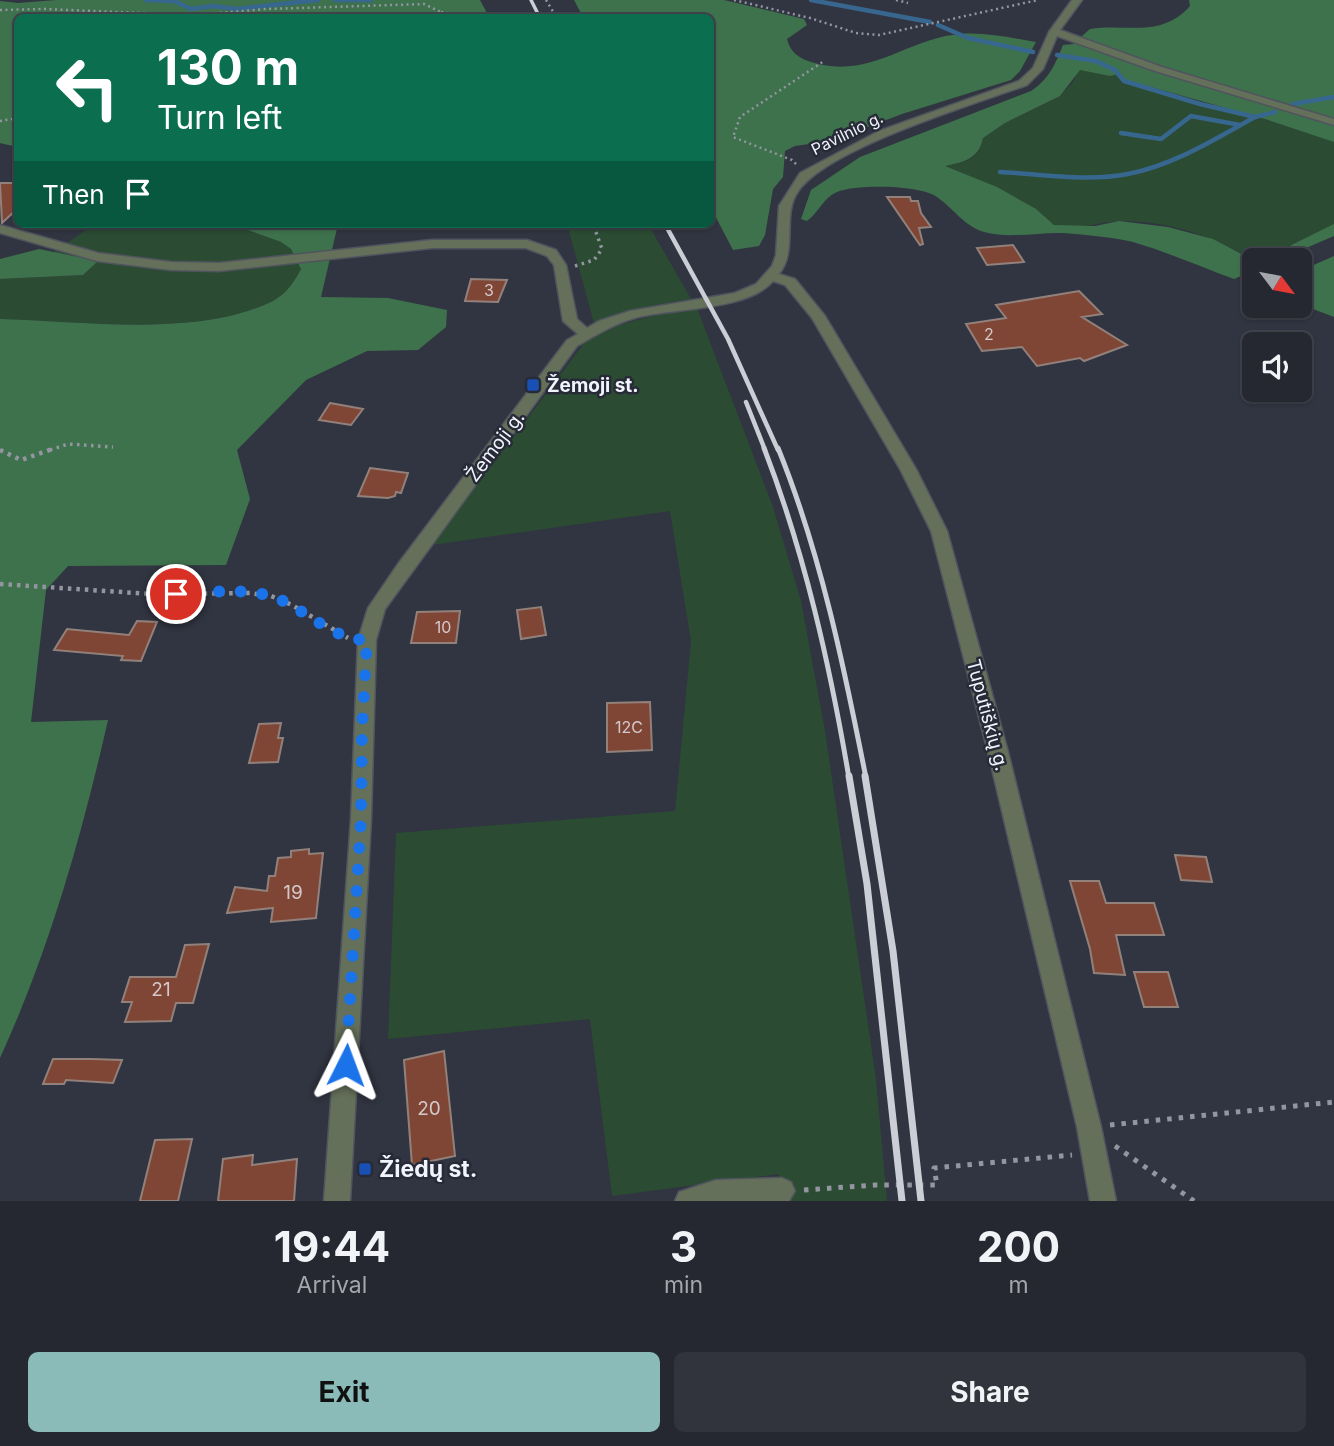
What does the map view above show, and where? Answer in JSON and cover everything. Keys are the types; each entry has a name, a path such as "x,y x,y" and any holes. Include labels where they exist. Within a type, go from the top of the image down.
{"street":[{"name":"Pavilnio g.","path":"772,276 782,255 785,206 804,175 883,133 1023,83 1038,69 1054,32 1077,0"},
{"path":"1054,32 1073,35 1112,54 1177,76 1334,122"},
{"path":"0,229 97,257 171,266 219,267 432,244 486,242 539,247 552,253 561,270 570,321 585,333 635,314 749,293 761,287 772,276"},
{"name":"Tuputiškių g.","path":"772,276 790,282 818,316 908,469 939,531 998,752 1088,1127 1103,1201"},
{"name":"Žemoji g.","path":"337,1201 361,819 367,640 377,608 404,568 561,356 585,333"},
{"path":"688,1201 716,1193 782,1191"}],"path":[{"path":"734,0 810,18 856,33 879,36 1038,0"},
{"path":"897,0 908,4"},
{"path":"205,14 267,9 424,4 452,14"},
{"path":"0,10 168,14"},
{"path":"804,175 792,160 733,138 740,117 824,61"},
{"path":"561,270 594,260 602,249 594,228"},
{"path":"0,450 21,460 68,443 113,447"},
{"path":"0,584 151,594 250,593 271,596 292,605 340,635 367,640"},
{"path":"1088,1127 1334,1102"},
{"path":"1088,1127 1194,1201"},
{"path":"782,1191 874,1185 937,1185 934,1168 1094,1153"}],"green space":[{"path":"56,0 480,0 487,14 14,14 14,146 0,143 0,1 18,3"},
{"path":"574,0 724,0 804,19 807,25 787,39 790,47 794,53 808,61 830,66 868,63 941,37 960,34 1036,42 1020,71 1011,80 902,114 831,141 795,146 785,151 783,177 773,189 765,235 759,246 733,250 714,214 714,14 581,14"},
{"path":"1189,0 1334,0 1334,142 1265,119 1126,80 1118,74 1110,76 1080,70 1060,96 1005,123 983,138 978,151 970,158 945,166 997,187 1036,209 1054,225 1095,226 1119,221 1168,227 1213,239 1242,254 1242,276 1234,279 1125,240 1064,233 1014,235 984,232 965,221 937,197 903,188 846,189 828,198 807,221 801,219 811,190 860,157 1031,91 1051,71 1063,45 1073,44 1090,29 1155,26 1167,23 1190,6"},
{"path":"1079,69 1110,76 1118,74 1182,97 1265,119 1334,142 1334,225 1284,248 1242,248 1242,254 1192,232 1157,224 1122,221 1068,227 1053,224 1035,209 1011,195 944,166 970,159 978,152 983,138 1005,123 1060,96 1073,82"},
{"path":"1334,224 1334,236 1306,248 1285,248"},
{"path":"89,228 242,228 281,242 291,249 301,269 290,287 273,301 211,320 140,325 0,319 0,279 83,275 97,261 52,253"},
{"path":"242,228 337,228 321,297 388,298 447,310 446,327 418,350 367,351 306,380 237,450 250,499 226,565 68,566 46,590 31,722 108,720 63,892 34,976 0,1058 0,319 140,325 211,320 243,312 282,295 301,269 291,249 281,242"},
{"path":"568,228 650,228 691,299 639,308 594,323"},
{"path":"39,249 98,261 83,275 0,279 0,259"},
{"path":"1334,256 1334,317 1312,309 1312,266"},
{"path":"697,308 773,507 801,601 825,731 876,1079 887,1201 781,1201 779,1174 612,1196 590,1019 388,1039 396,833 675,811 691,641 670,511 432,545 585,342 625,323"}],"building":[{"path":"0,183 14,183 14,212 2,223"},
{"path":"887,197 910,197 911,201 918,201 921,213 931,227 919,228 923,244 920,245"},
{"path":"1013,245 1024,262 987,265 977,248"},
{"path":"471,279 507,280 498,302 465,301"},
{"path":"1079,291 1102,314 1082,317 1127,345 1084,361 1080,358 1037,366 1022,347 982,351 966,324 1006,318 996,305"},
{"path":"330,403 363,409 351,425 319,420"},
{"path":"370,468 408,473 401,493 396,492 395,496 388,498 358,496"},
{"path":"541,607 546,635 521,639 517,610"},
{"path":"460,611 456,643 411,643 417,612"},
{"path":"137,621 157,622 141,661 121,660 123,656 54,650 67,629 129,635"},
{"path":"650,702 652,750 607,752 607,703"},
{"path":"281,723 278,738 283,738 278,762 249,763 259,724"},
{"path":"309,849 309,854 323,853 316,918 271,922 273,908 227,913 235,887 267,891 269,876 275,876 278,858 291,857 291,851"},
{"path":"1175,855 1206,857 1212,882 1181,880"},
{"path":"1070,881 1099,881 1106,903 1154,903 1164,935 1116,935 1125,975 1094,973 1090,949"},
{"path":"209,944 193,1003 176,1003 171,1021 125,1022 132,1002 122,1002 130,977 176,977 185,945"},
{"path":"1134,972 1168,972 1178,1007 1144,1007"},
{"path":"444,1051 455,1156 412,1165 404,1060"},
{"path":"53,1059 122,1060 113,1083 66,1080 64,1084 43,1084"},
{"path":"192,1139 178,1201 140,1201 155,1140"},
{"path":"253,1155 252,1165 297,1159 294,1201 218,1201 223,1159"}],"waterway":[{"path":"146,0 174,1 191,9 213,6 236,9 318,0"},
{"path":"335,0 371,0"},
{"path":"811,0 930,22"},
{"path":"938,25 968,38 1033,52"},
{"path":"1057,55 1096,61 1115,70 1124,81 1255,117"},
{"path":"1293,104 1334,97"},
{"path":"1255,117 1275,112"},
{"path":"1121,133 1161,139 1191,116 1240,125"},
{"path":"1000,172 1080,177 1128,174 1178,158 1255,117"}],"railway":[{"path":"531,0 538,14"},
{"path":"667,228 728,339 778,450"},
{"path":"746,402 765,450"},
{"path":"764,448 792,529 815,611 849,778"},
{"path":"778,448 819,570 840,653 866,778"},
{"path":"849,776 867,884 902,1201"},
{"path":"865,776 893,951 921,1201"}],"place":[{"name":"Žemoji st.","path":"533,385"},
{"name":"Žiedų st.","path":"365,1169"}],"route":[{"path":"176,594 250,593 271,596 292,605 340,635 367,640 361,819 346,1065"}]}
